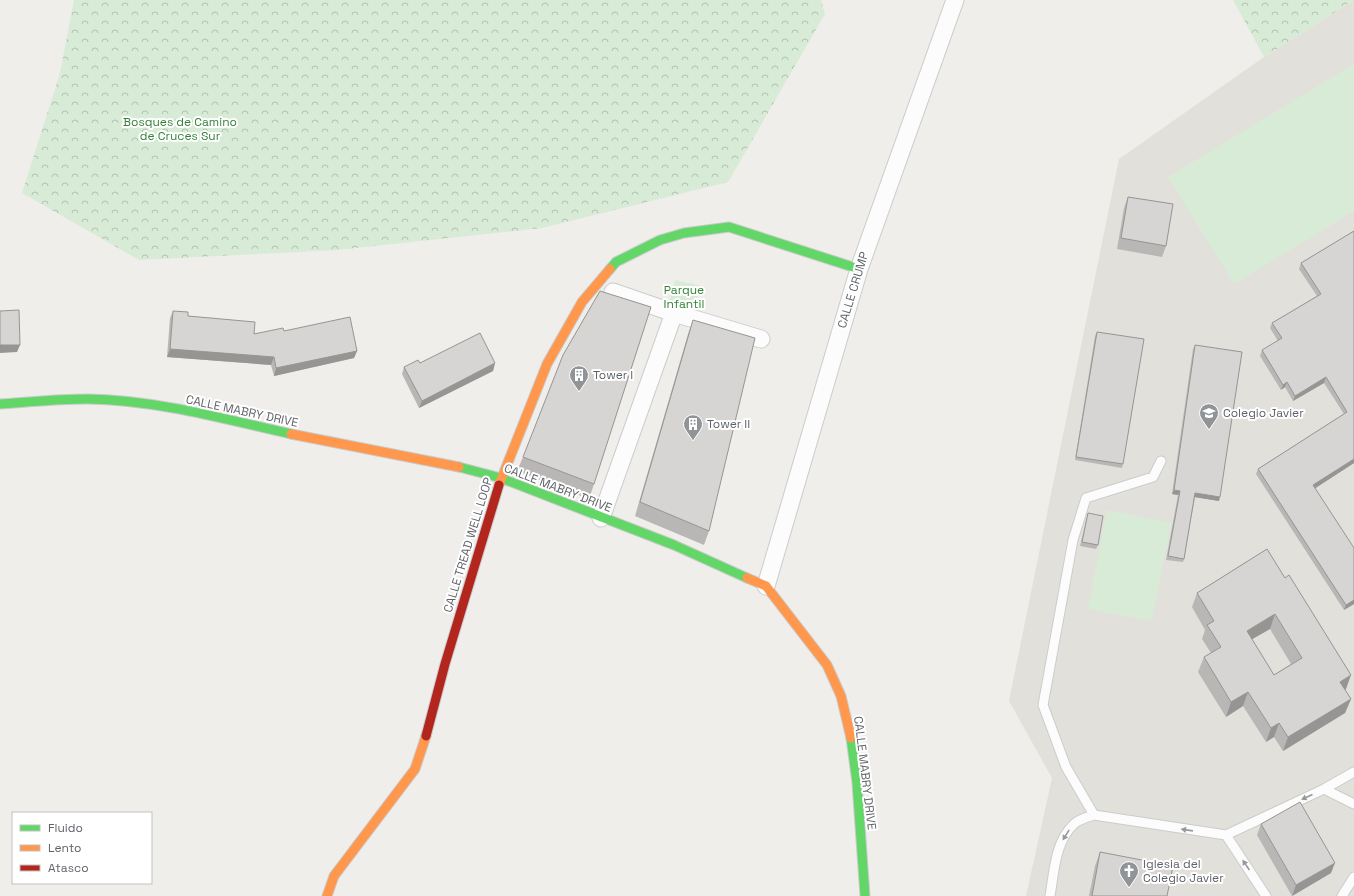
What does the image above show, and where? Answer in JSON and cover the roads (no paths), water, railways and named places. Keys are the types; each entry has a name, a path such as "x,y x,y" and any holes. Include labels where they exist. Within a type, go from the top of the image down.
{"street":[{"name":"CALLE CRUMP","path":"766,586 859,269 955,0"},
{"name":"CALLE TREAD WELL LOOP","path":"327,896 334,876 415,769 432,717 445,664 501,478 547,364 582,302 616,262 660,240 684,233 729,227 859,269"},
{"path":"613,292 674,313 760,339"},
{"path":"601,518 674,313"},
{"name":"CALLE MABRY DRIVE","path":"0,404 88,399 145,404 197,413 327,442 445,464 501,478 674,546 766,586 827,665 841,696 850,730 856,783 865,896"}],"lane":[{"path":"1094,815 1066,768 1044,705 1072,548 1086,498 1152,477 1161,461"},
{"path":"1050,896 1058,853 1065,836 1074,823 1094,815 1226,835 1324,789 1354,772"},
{"path":"1324,789 1354,804"},
{"path":"1226,835 1266,896"},
{"path":"1342,896 1354,877"}],"place":[{"name":"Tower I","path":"579,392"},
{"name":"Colegio Javier","path":"1209,430"},
{"name":"Tower II","path":"693,441"},
{"name":"Iglesia del Colegio Javier","path":"1129,888"}],"park label":[{"name":"Bosques de Camino de Cruces Sur","path":"180,129"},
{"name":"Parque Infantil","path":"684,297"}]}
